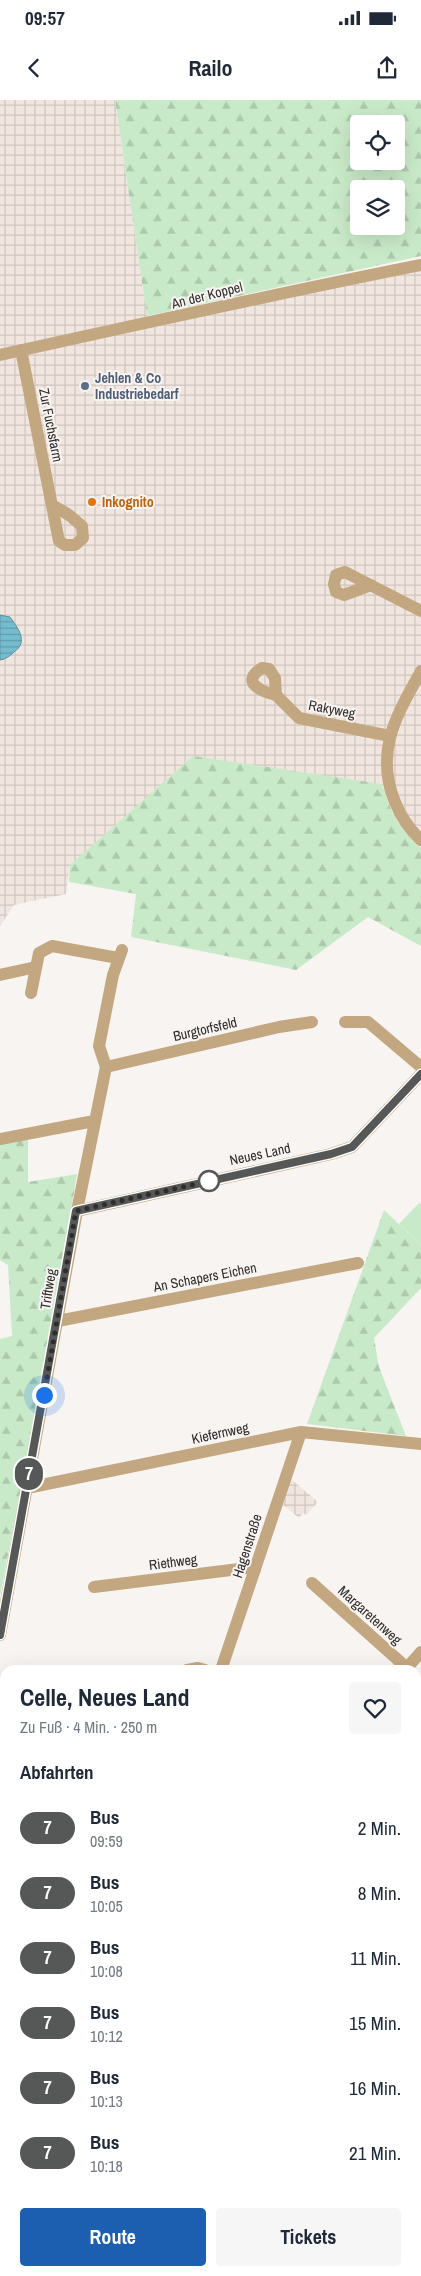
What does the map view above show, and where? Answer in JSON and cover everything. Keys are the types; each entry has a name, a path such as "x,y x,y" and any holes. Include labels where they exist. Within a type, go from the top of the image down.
{"street":[{"name":"An der Koppel","path":"0,355 190,315 241,301 421,265"},
{"name":"Zur Fuchsfarm","path":"21,350 52,505"},
{"path":"371,586 421,611"},
{"path":"421,671 396,718 390,736 386,763 390,791 401,816 421,840"},
{"name":"Rakyweg","path":"276,695 299,718 390,736"},
{"name":"Triftweg","path":"0,1635 58,1321 76,1211 106,1067 100,1046 112,975 120,954 52,946 39,953 36,967"},
{"path":"0,976 36,967 31,993"},
{"name":"Burgtorfsfeld","path":"106,1067 279,1027 312,1022"},
{"path":"345,1022 368,1022 421,1067"},
{"name":"Neues Land","path":"76,1211 323,1156 352,1147 421,1074"},
{"path":"0,1140 94,1121"},
{"name":"An Schapers Eichen","path":"58,1321 358,1263"},
{"name":"Kiefernweg","path":"27,1488 301,1432 421,1444"},
{"name":"Hagenstraße","path":"223,1665 301,1432"},
{"name":"Riethweg","path":"94,1587 247,1568 255,1570"},
{"name":"Margaretenweg","path":"312,1583 402,1665"},
{"path":"410,1665 421,1652"}],"shaded area":[{"path":"0,100 115,100 147,316 146,327 421,269 421,848 403,832 389,806 382,784 70,865 66,894 14,905 0,926"},
{"path":"291,1479 318,1502 306,1515 303,1513 299,1518 283,1505"}],"green space":[{"path":"115,100 421,100 421,256 147,316"},
{"path":"193,756 382,784 396,819 406,833 421,848 421,946 368,917 296,970 131,937 136,894 69,882 70,865"},
{"path":"28,1139 28,1182 77,1174 53,1321 0,1596 0,1339 12,1336 8,1265 0,1260 0,1144"},
{"path":"419,1203 421,1204 421,1245 399,1224"},
{"path":"384,1210 421,1245 421,1288 374,1338 379,1367 406,1436 307,1424"}],"water":[{"path":"0,615 10,617 19,630 21,644 8,657 0,660"}],"bus line":[{"name":"7","path":"0,1635 58,1321 76,1211 331,1154 352,1147 421,1074"}],"place":[{"name":"Jehlen & Co Industriebedarf","path":"85,386"},
{"name":"Inkognito","path":"92,502"}],"route":[{"path":"44,1395 76,1211 213,1180 209,1181"}]}
